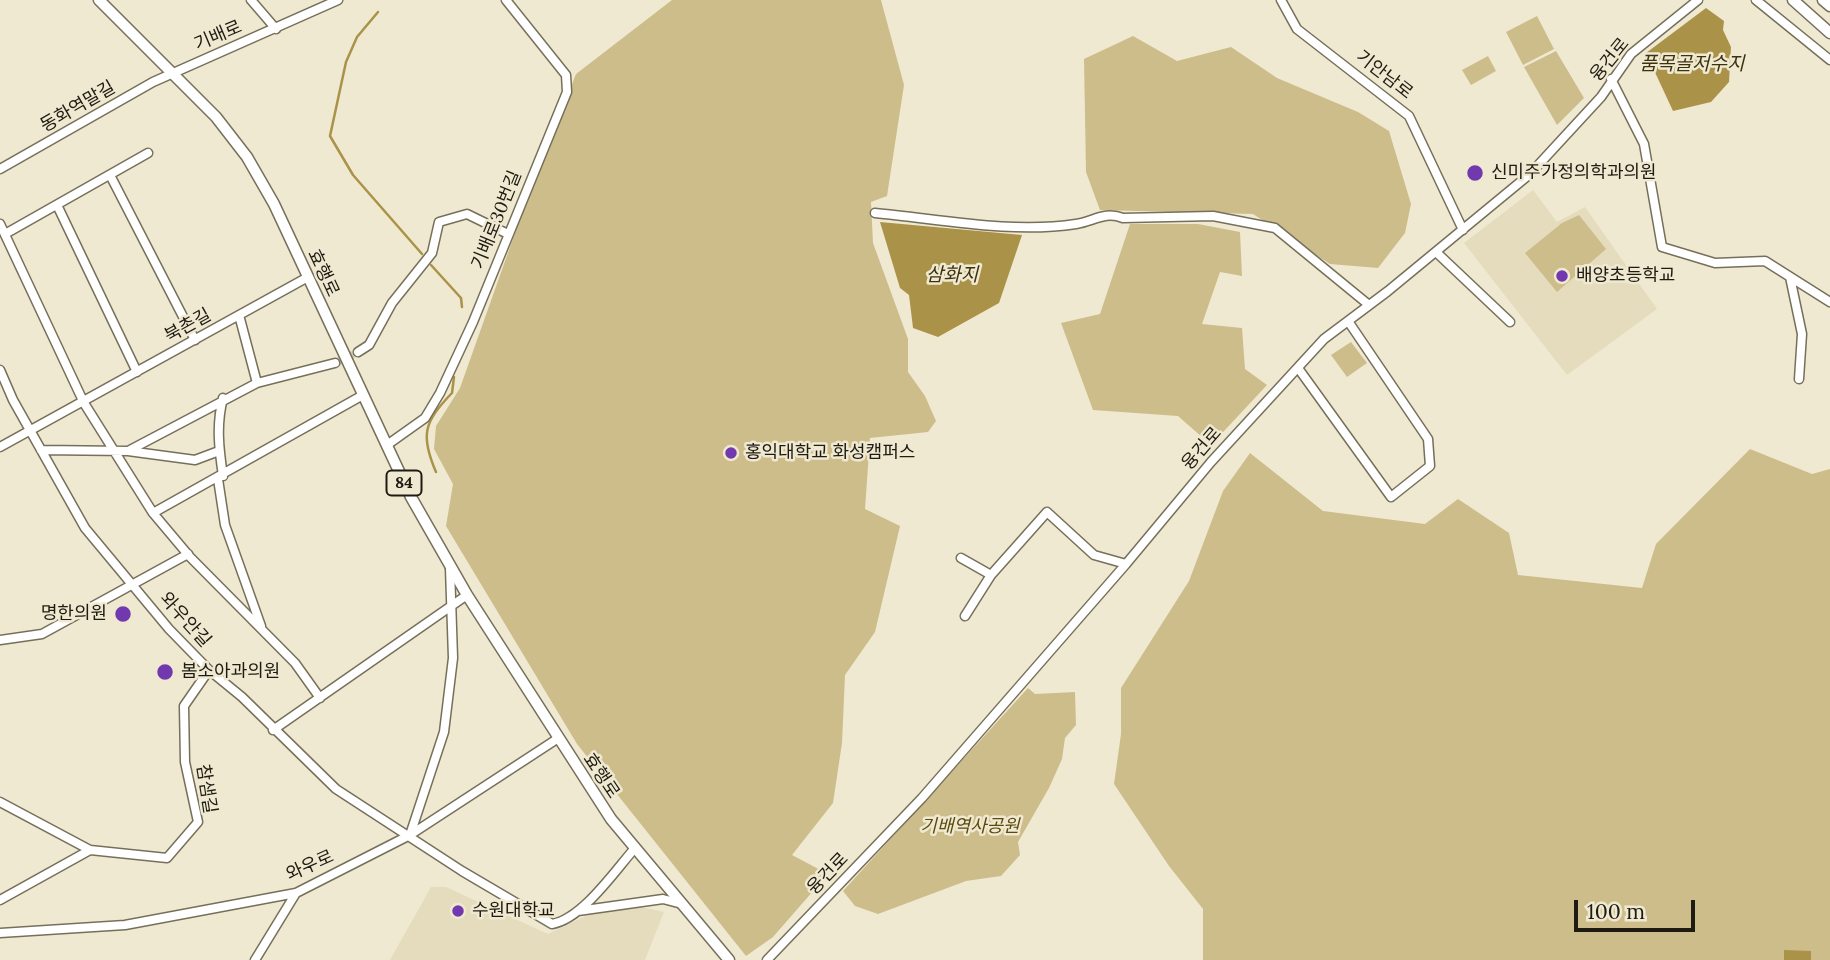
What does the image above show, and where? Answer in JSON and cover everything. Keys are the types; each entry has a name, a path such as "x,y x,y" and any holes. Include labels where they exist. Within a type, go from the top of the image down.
{"main road":[{"name":"효행로","path":"99,0 216,117 247,156 274,204 411,497 467,595 557,739 611,819 729,960"},
{"path":"1793,0 1830,33"},
{"path":"1823,0 1830,6"}],"street":[{"name":"기배로","path":"251,0 276,29"},
{"name":"기배로","path":"172,73 338,0"},
{"name":"기배로30번길","path":"387,445 425,418 440,393 566,92 566,75 506,0"},
{"name":"기안남로","path":"1281,0 1297,29 1409,116 1463,230"},
{"name":"융건로","path":"767,960 922,798 1211,462 1324,339 1436,252 1530,174 1601,97 1631,54 1698,0"},
{"path":"1756,0 1830,60"},
{"name":"동화역말길","path":"0,169 172,73"},
{"path":"1611,79 1644,144 1662,247 1715,263 1765,261 1830,302"},
{"path":"5,234 148,153"},
{"path":"110,175 195,340"},
{"path":"57,205 137,372"},
{"path":"875,213 1021,226 1077,224 1111,213 1123,218 1213,216 1275,228 1369,305"},
{"path":"358,352 369,345 392,303 432,253 439,222 467,214 508,234"},
{"path":"0,224 84,403 111,451 153,513 188,554 295,663 320,698"},
{"path":"1436,252 1510,322"},
{"name":"북촌길","path":"0,447 308,277"},
{"path":"1790,277 1802,334 1799,379"},
{"path":"239,315 257,383"},
{"path":"1298,368 1391,497 1430,466 1428,439 1348,321"},
{"path":"128,452 223,398 257,383 335,363"},
{"name":"와우안길","path":"0,370 85,528 209,670 242,696 273,730 336,789 462,871 552,924 565,922 578,911 635,848"},
{"path":"153,513 363,395"},
{"path":"223,398 218,416 225,524 262,627"},
{"path":"41,450 128,452 195,460 219,451"},
{"path":"965,616 991,575 1047,512 1094,555 1126,564"},
{"path":"1,640 42,634 134,586 188,554"},
{"path":"961,558 991,575"},
{"path":"410,835 444,732 453,658 450,565"},
{"path":"273,730 467,595"},
{"name":"참샘길","path":"0,802 90,850 167,858 198,822 185,762 184,706 209,670"},
{"name":"와우로","path":"0,933 125,925 296,892 410,835 557,739"},
{"path":"0,900 90,850"},
{"path":"255,960 296,892"},
{"path":"578,911 663,899 685,905"}],"shaded area":[{"name":"배양초등학교","path":"1533,190 1557,222 1585,207 1657,309 1567,375 1464,243"},
{"name":"수원대학교","path":"431,887 446,887 548,934 594,912 641,907 664,912 645,960 390,960"}],"green space":[{"path":"672,0 881,0 904,85 887,196 871,202 873,243 908,339 908,372 925,396 936,421 928,432 870,438 865,509 900,526 875,632 845,675 842,743 833,803 792,855 828,874 773,937 746,956 577,744 446,526 453,484 434,449 436,426 460,388 526,202 576,74"},
{"path":"1537,16 1554,49 1523,65 1506,32"},
{"path":"1133,36 1177,61 1231,47 1277,78 1358,112 1389,131 1411,204 1405,233 1378,268 1330,264 1253,214 1100,210 1086,172 1084,59"},
{"path":"1556,51 1584,98 1557,125 1524,67"},
{"path":"1488,56 1496,71 1471,85 1462,70"},
{"path":"1579,215 1606,249 1557,292 1525,253 1562,223"},
{"path":"1130,224 1198,224 1240,232 1242,276 1220,272 1202,324 1242,328 1245,369 1267,385 1211,445 1178,416 1093,410 1061,323 1100,314"},
{"path":"1351,342 1367,363 1347,377 1331,355"},
{"path":"1750,449 1812,474 1830,469 1830,960 1203,960 1203,909 1169,866 1114,784 1121,734 1121,688 1189,581 1223,491 1250,453 1323,511 1425,524 1458,499 1509,533 1518,575 1642,588 1656,544"},
{"name":"기배역사공원","path":"1028,688 1035,694 1075,692 1076,725 1065,738 1062,759 1049,788 1018,842 1020,855 1001,876 966,881 878,914 855,906 843,891"}],"water":[{"name":"품목골저수지","path":"1706,8 1724,21 1723,30 1731,47 1729,82 1711,102 1673,111 1646,53"},
{"name":"삼화지","path":"880,222 1022,235 999,303 938,337 913,328 909,295 900,288"},
{"path":"1784,950 1811,951 1811,960 1784,960"}],"waterway":[{"path":"378,12 357,37 346,62 330,136 353,175 422,254"},
{"path":"431,265 461,298 462,307"},
{"path":"436,472 428,448 428,430 435,412 452,393 454,377"}],"tunnel":[{"path":"335,363 358,352"}],"place":[{"name":"신미주가정의학과의원","path":"1475,173"},
{"name":"배양초등학교","path":"1562,276"},
{"name":"홍익대학교 화성캠퍼스","path":"731,453"},
{"name":"명한의원","path":"123,614"},
{"name":"봄소아과의원","path":"165,672"},
{"name":"수원대학교","path":"458,911"}]}
